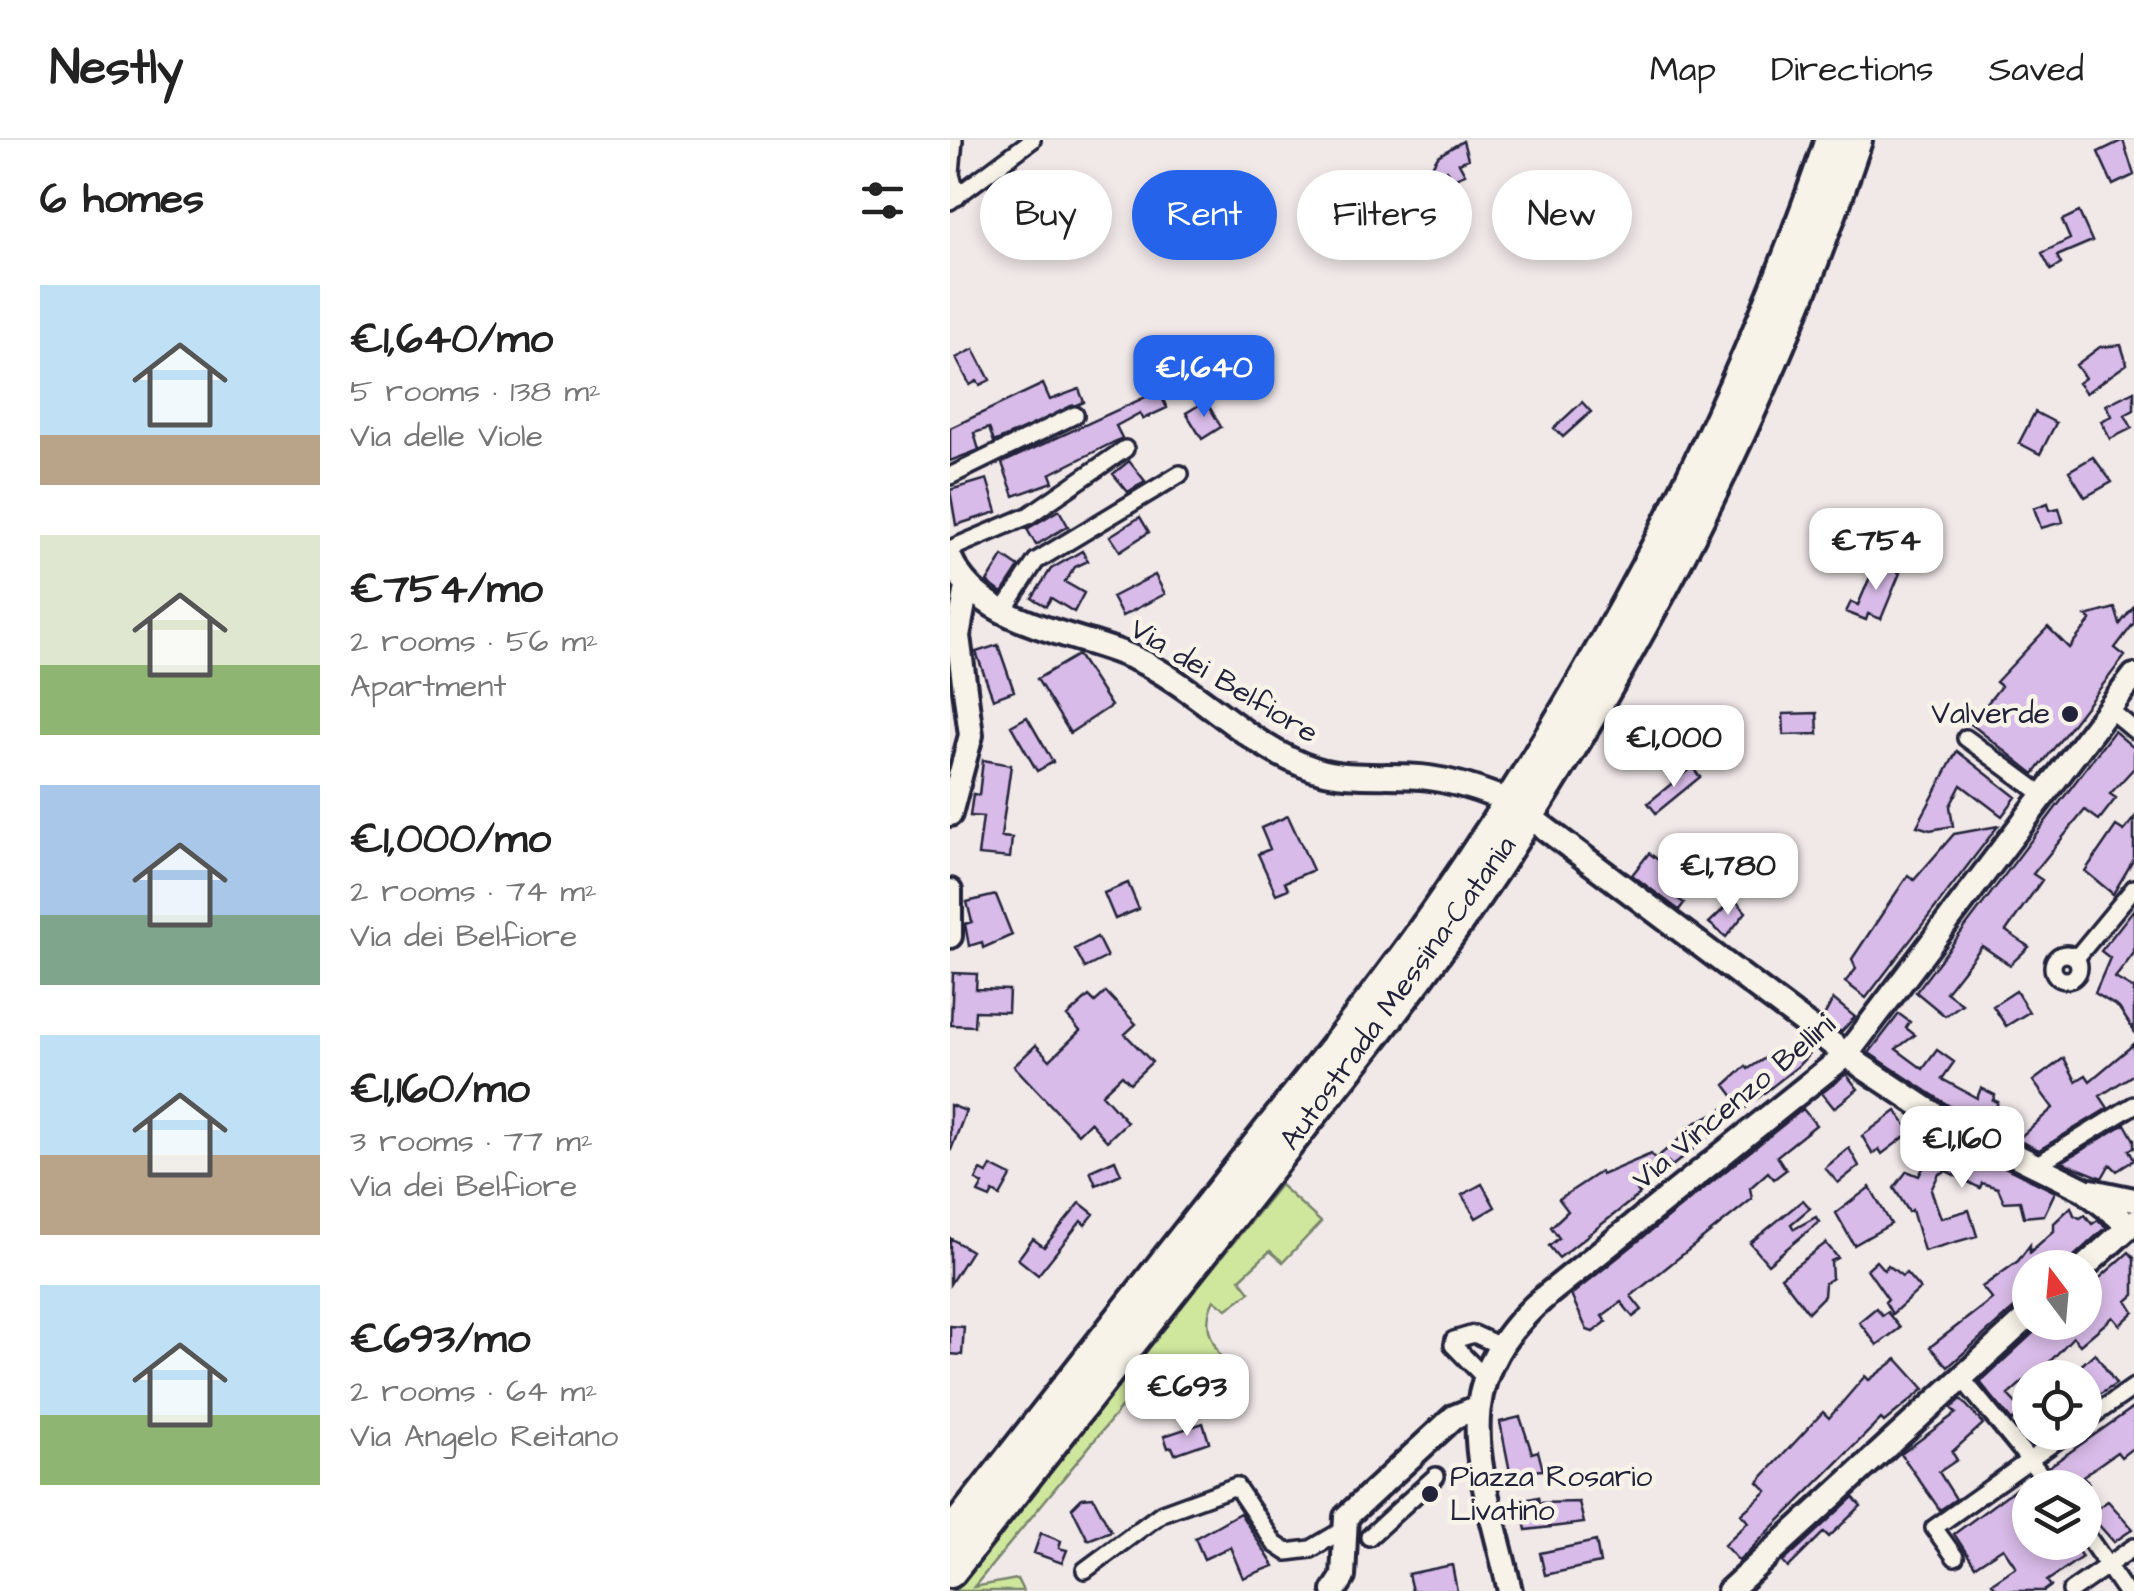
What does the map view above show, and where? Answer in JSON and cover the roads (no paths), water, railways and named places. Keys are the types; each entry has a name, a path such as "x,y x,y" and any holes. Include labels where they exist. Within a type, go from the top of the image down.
{"highway":[{"name":"Autostrada Messina-Catania","path":"950,1536 1339,1042 1487,838 1576,694 1676,517 1741,378 1831,140"},
{"name":"Autostrada Messina-Catania","path":"950,1572 1368,1042 1505,852 1648,614 1731,456 1824,235 1856,140"}],"street":[{"path":"954,140 954,199"},
{"path":"954,199 1032,140"},
{"path":"950,476 1075,415"},
{"path":"950,550 1028,516 1124,449"},
{"path":"1002,613 1036,561 1180,474"},
{"name":"Via dei Belfiore","path":"950,558 967,587 1002,613 1117,649 1186,687 1262,744 1316,769 1338,774 1428,778 1495,796"},
{"path":"950,814 971,735 958,636 967,587"},
{"name":"Via Vincenzo Bellini","path":"1510,1591 1480,1455 1476,1408 1483,1376 1498,1345 1516,1321 1548,1294 1846,1054 2134,676"},
{"path":"2109,709 2134,730"},
{"path":"1966,738 2042,794"},
{"path":"1538,823 1846,1054 1940,1118 2083,1189 2132,1224 2102,1251"},
{"path":"2076,958 2134,888"},
{"path":"950,891 950,936"},
{"path":"2036,1165 2134,1106"},
{"path":"2083,1189 2134,1200"},
{"path":"1729,1591 2012,1330"},
{"path":"1483,1376 1453,1345 1454,1340 1474,1334 1498,1345"},
{"path":"1960,1376 2040,1470"},
{"path":"2102,1410 2134,1387"},
{"path":"1086,1570 1162,1514 1236,1486 1275,1544 1287,1552 1311,1549 1343,1528 1388,1478 1454,1417 1476,1408"},
{"path":"1955,1557 1934,1528 2044,1450"},
{"path":"1369,1537 1436,1476"},
{"path":"1388,1478 1409,1501"},
{"path":"1334,1591 1343,1577 1343,1528"},
{"path":"2071,1591 2134,1547"},
{"path":"2102,1557 2126,1591"}],"place":[{"name":"Valverde","path":"2070,714"},
{"name":"Piazza Rosario Livatino","path":"1430,1494"}]}
